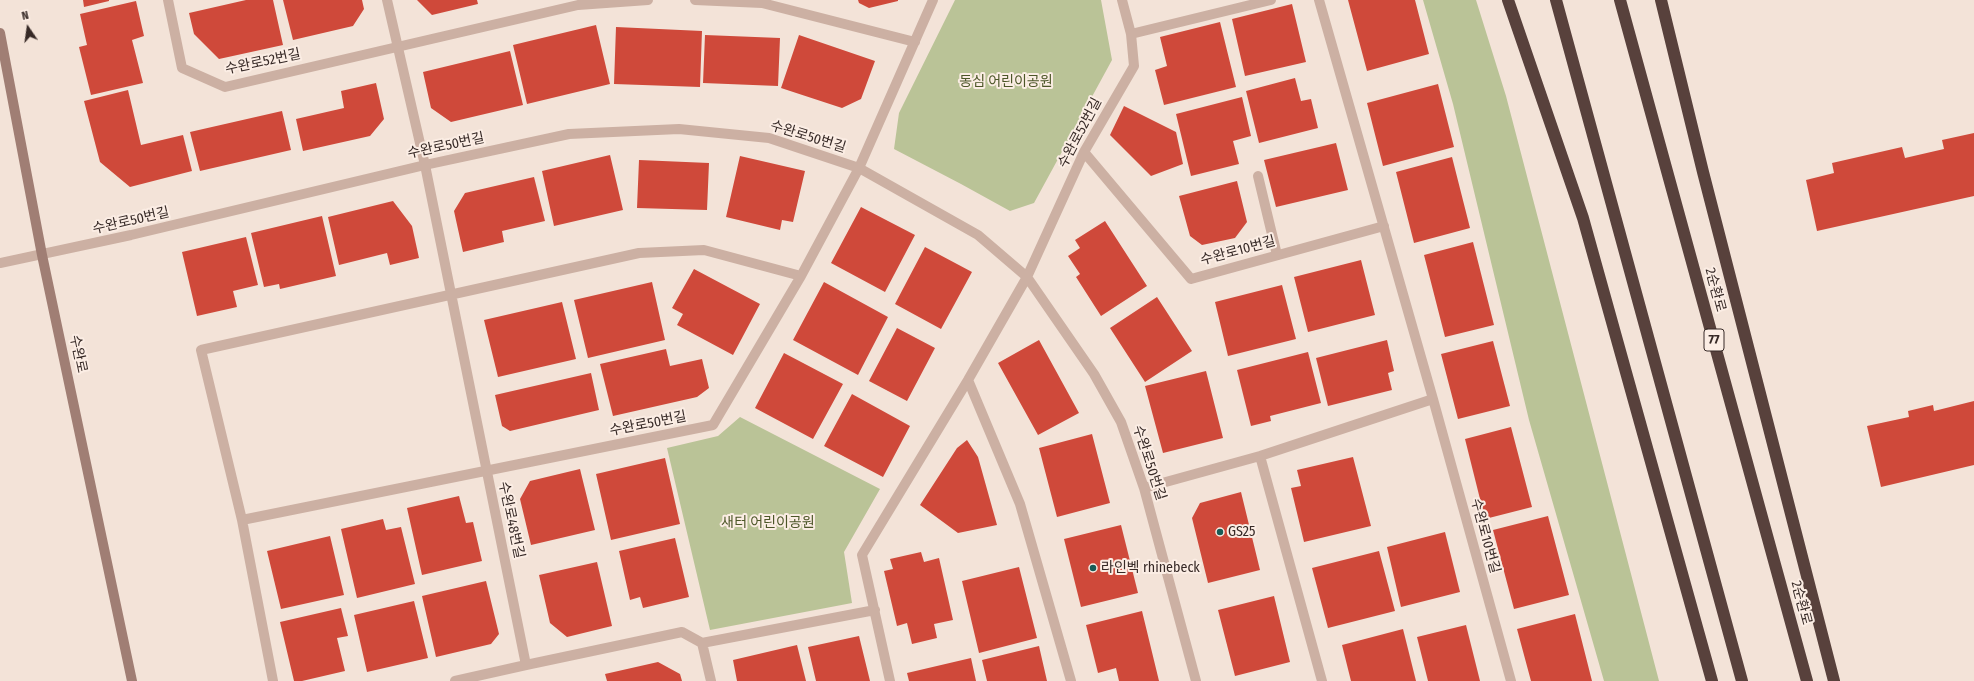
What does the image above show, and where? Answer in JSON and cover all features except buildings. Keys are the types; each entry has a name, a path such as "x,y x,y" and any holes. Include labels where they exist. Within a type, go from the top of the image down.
{"highway":[{"path":"1508,0 1583,218 1712,681"},
{"path":"1556,0 1742,681"},
{"name":"2순환로","path":"1620,0 1807,681"},
{"path":"1661,0 1703,172 1834,681"}],"main road":[{"name":"수완로","path":"0,32 42,255 132,681"}],"street":[{"name":"수완로52번길","path":"168,0 182,68 225,86 577,2 648,0"},
{"path":"387,0 424,165"},
{"path":"695,0 761,1 915,42"},
{"path":"859,168 933,0"},
{"name":"수완로52번길","path":"1026,277 1084,152 1134,66 1131,34 1122,0"},
{"path":"1131,34 1271,0"},
{"name":"수완로10번길","path":"1319,0 1433,399 1511,681"},
{"name":"수완로50번길","path":"0,263 131,236 424,165 569,134 679,129 769,138 859,168 978,234 1026,277 1094,374 1121,422 1144,488 1196,681"},
{"name":"수완로10번길","path":"1084,152 1191,279 1384,226"},
{"name":"수완로48번길","path":"424,165 452,295 526,664"},
{"name":"수완로50번길","path":"242,520 713,425 801,276 859,168"},
{"path":"1258,176 1278,255"},
{"path":"273,681 242,520 201,350 639,253 704,250 801,276"},
{"path":"890,681 862,555 968,380 1026,277"},
{"path":"968,380 1020,504 1072,681"},
{"path":"1144,488 1260,456 1433,399"},
{"path":"1260,456 1322,681"},
{"path":"455,681 526,664 682,632 702,643 875,610"},
{"path":"702,643 711,681"}],"green space":[{"name":"동심 어린이공원","path":"955,0 1101,0 1112,60 1034,203 1010,211 894,149 899,113"},
{"path":"1423,0 1476,0 1506,96 1659,681 1604,681 1529,420 1453,104"},
{"name":"새터 어린이공원","path":"740,417 880,489 844,552 852,603 710,630 667,448 718,436"}],"place":[{"name":"GS25","path":"1220,532"},
{"name":"라인벡 rhinebeck","path":"1093,568"}]}
